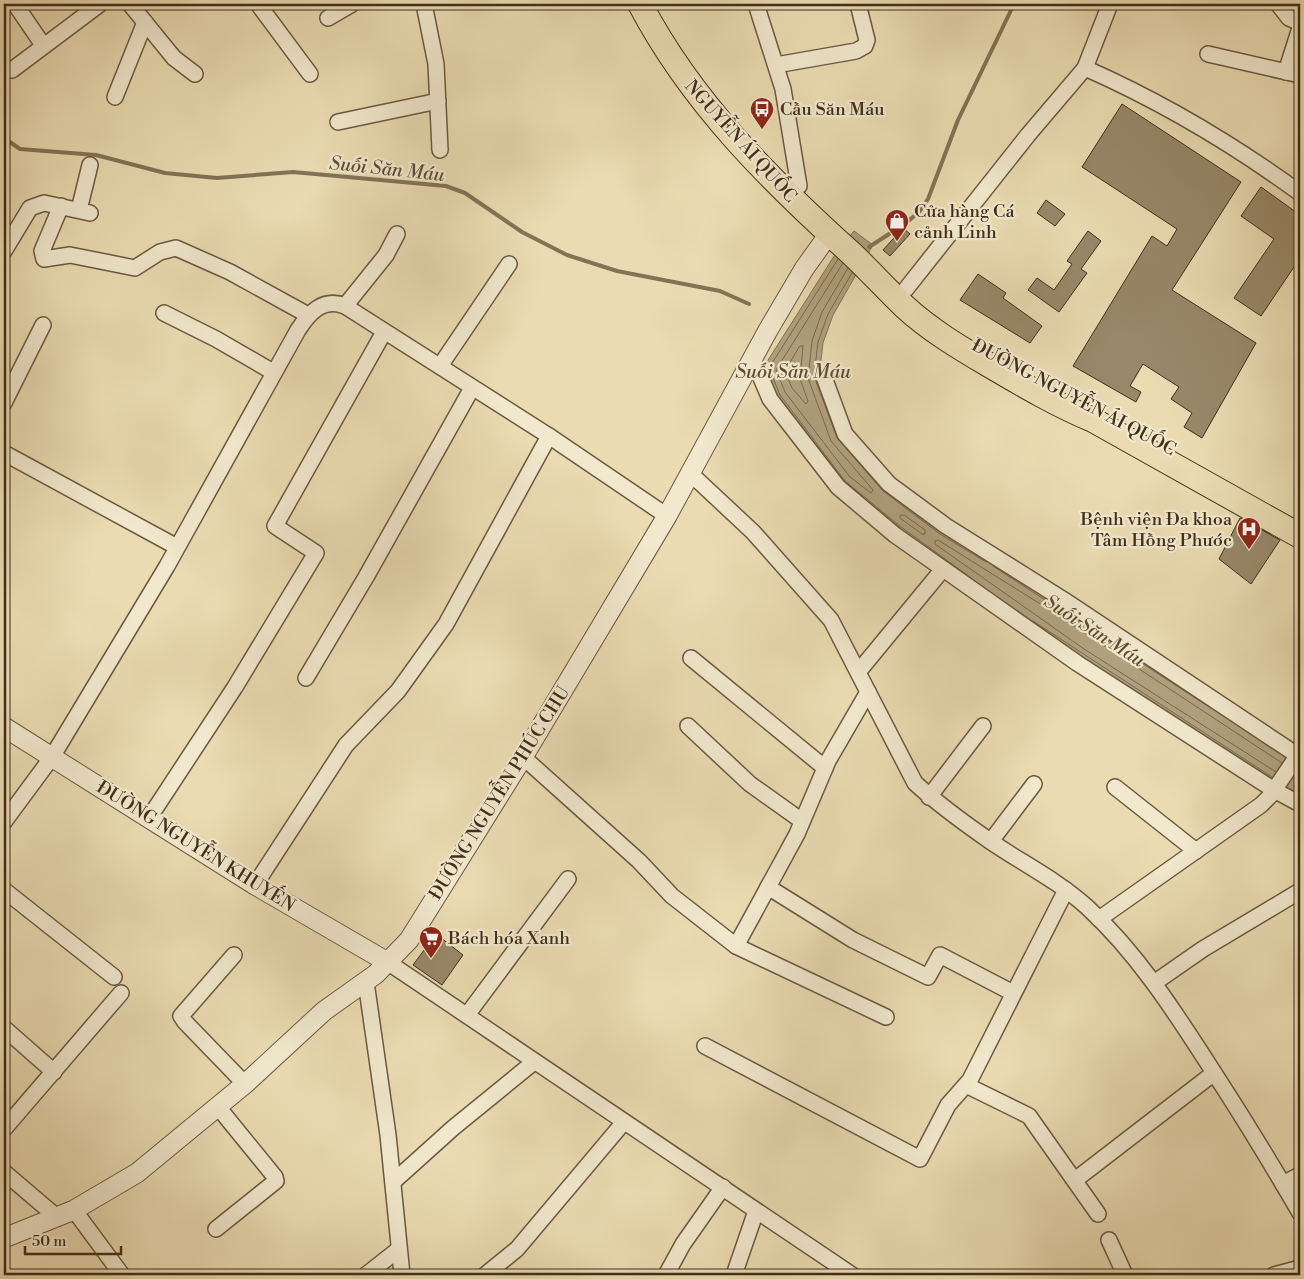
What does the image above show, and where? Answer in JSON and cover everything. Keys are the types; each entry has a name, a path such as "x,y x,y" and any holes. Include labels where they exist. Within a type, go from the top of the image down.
{"main road":[{"name":"NGUYỄN ÁI QUỐC","path":"640,4 670,57 701,99 761,168 833,230"},
{"name":"NGUYỄN ÁI QUỐC","path":"656,4 694,65 728,107 800,186"},
{"name":"ĐƯỜNG NGUYỄN ÁI QUỐC","path":"800,186 833,230 879,270 906,289 956,333 1007,365 1072,398 1099,408 1127,432 1300,536"},
{"name":"ĐƯỜNG NGUYỄN ÁI QUỐC","path":"879,270 905,307 935,331 1010,377 1127,432 1300,521"}],"street":[{"path":"15,4 43,46"},
{"path":"12,70 100,4"},
{"path":"130,4 174,58 195,74"},
{"path":"258,4 310,74"},
{"path":"328,18 352,4"},
{"path":"424,4 436,64 440,150"},
{"path":"756,4 776,65 788,110 800,186"},
{"path":"776,65 856,51 865,46 867,40 858,4"},
{"path":"906,289 1028,135 1084,68 1110,4"},
{"path":"1278,4 1289,18 1300,23"},
{"path":"115,97 145,22"},
{"path":"1208,54 1293,74 1300,28"},
{"path":"1084,68 1129,88 1266,168 1300,193"},
{"path":"338,122 438,101"},
{"path":"4,251 30,208 44,202 84,212 90,164"},
{"path":"61,206 42,251 44,259 70,255 135,268 160,252 176,248 230,272 308,315"},
{"name":"ĐƯỜNG NGUYỄN PHÚC CHU","path":"4,1238 66,1214 122,1184 245,1084 324,1011 390,963 409,940 523,757 667,516 792,289 833,230"},
{"path":"345,306 386,255 397,234"},
{"path":"440,366 509,264"},
{"path":"4,822 52,757 177,547 274,372 308,315 325,304 334,302 345,306 549,436 667,516"},
{"path":"164,314 216,338 274,372"},
{"path":"4,403 43,325"},
{"path":"149,818 234,687 316,553 275,526 384,332"},
{"path":"753,359 770,399 838,487 895,535 1077,663 1274,790 1300,804"},
{"path":"824,377 845,434 889,484 946,526 1056,595 1299,756 1261,805 1099,919"},
{"path":"306,678 366,577 472,388"},
{"path":"255,885 346,745 398,690 446,624 549,436"},
{"path":"4,453 177,547"},
{"path":"691,474 753,532 814,599 835,627 908,775 930,797 991,841 1066,890 1099,919 1154,983 1214,1073 1284,1184 1300,1213"},
{"path":"858,671 943,569"},
{"path":"691,658 825,768"},
{"path":"736,946 802,821 825,768 868,692"},
{"path":"688,726 750,784 802,821"},
{"path":"930,797 983,726"},
{"name":"ĐƯỜNG NGUYỄN KHUYẾN","path":"4,727 255,885 390,963"},
{"path":"523,757 639,861 672,896 736,946 886,1017"},
{"path":"991,841 1034,784"},
{"path":"1116,787 1196,851"},
{"path":"467,1015 568,879"},
{"path":"768,887 853,940 928,977 940,955 1013,993"},
{"path":"4,890 114,977"},
{"path":"705,1046 920,1159 948,1105 966,1085 1066,890"},
{"path":"1154,983 1203,949 1300,891"},
{"path":"234,955 181,1016 184,1022 245,1084"},
{"path":"390,963 849,1274"},
{"path":"366,982 388,1135 402,1275"},
{"path":"4,1129 121,993"},
{"path":"4,1028 54,1072"},
{"path":"393,1182 453,1128 534,1062"},
{"path":"1075,1180 1214,1073"},
{"path":"966,1085 1029,1116 1098,1214"},
{"path":"216,1229 276,1181 275,1177 218,1107"},
{"path":"485,1275 517,1249 624,1122"},
{"path":"4,1172 66,1214 122,1275"},
{"path":"1284,1184 1300,1175"},
{"path":"666,1275 683,1244 723,1188"},
{"path":"734,1275 756,1211"},
{"path":"1108,1240 1120,1272"},
{"path":"366,1275 399,1249"},
{"path":"1274,1275 1300,1268"}],"water":[{"name":"Suối Săn Máu","path":"854,231 873,245 833,315 823,343 819,377 886,487 1300,762 1300,799 1151,705 945,566 842,485 775,398 763,368 838,250"}],"building":[{"path":"1122,104 1241,182 1172,290 1256,343 1202,438 1184,427 1192,413 1171,399 1179,387 1143,364 1130,386 1141,392 1136,402 1073,366 1152,236 1167,246 1177,229 1082,167"},
{"path":"1261,187 1300,215 1300,258 1261,316 1234,298 1274,239 1241,216"},
{"path":"1046,200 1065,214 1055,226 1037,213"},
{"path":"903,228 910,234 890,256 883,250"},
{"path":"1088,231 1101,241 1081,269 1087,273 1059,312 1028,290 1037,278 1054,290 1072,264 1067,261"},
{"path":"978,274 1006,293 1003,298 1042,326 1030,343 960,300"},
{"name":"Bệnh viện Đa khoa Tâm Hồng Phước","path":"1240,518 1280,540 1251,584 1219,559"},
{"name":"Bách hóa Xanh","path":"436,934 463,955 442,985 413,965"}],"waterway":[{"path":"869,247 906,223 920,211 928,199 958,120 1014,4"},
{"name":"Suối Săn Máu","path":"4,138 20,149 96,155 165,173 217,178 293,172 446,186 465,193 522,232 567,255 617,271 720,291 749,304"}],"place":[{"name":"Cầu Săn Máu","path":"762,130"},
{"name":"Cửa hàng Cá cảnh Linh","path":"897,242"},
{"name":"Bệnh viện Đa khoa Tâm Hồng Phước","path":"1249,550"},
{"name":"Bách hóa Xanh","path":"431,959"}]}
